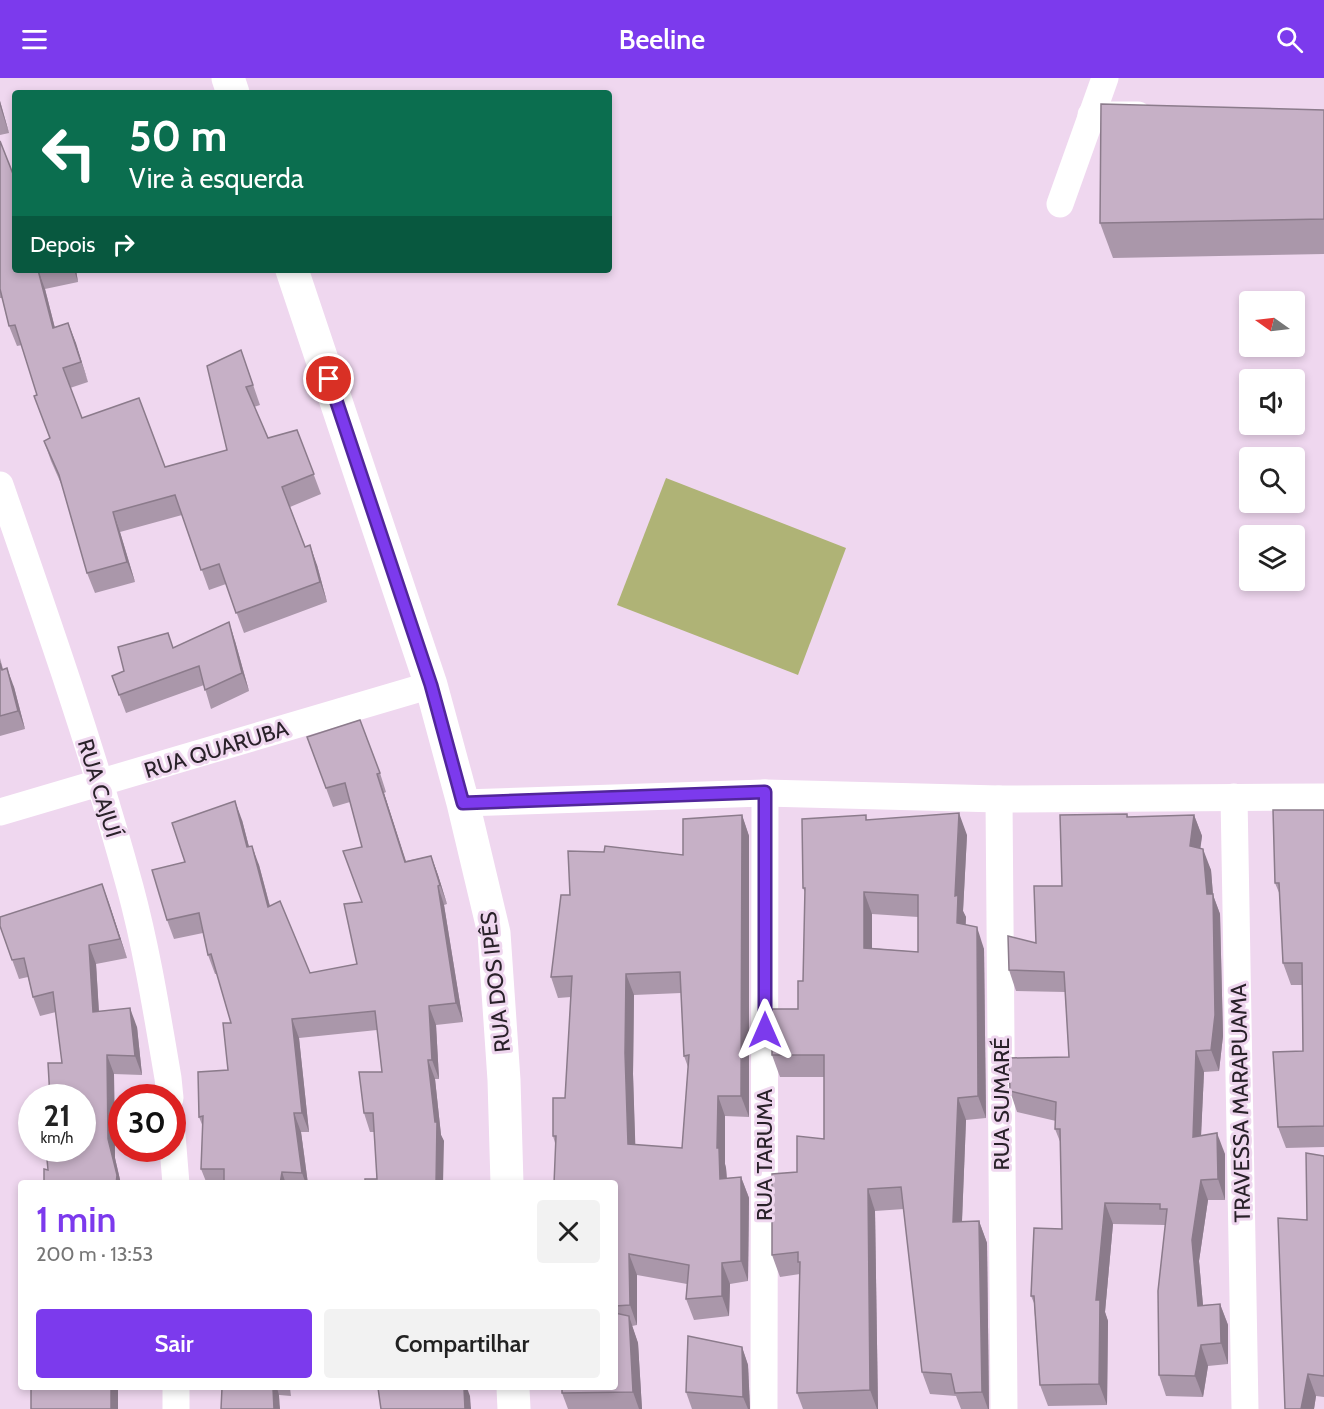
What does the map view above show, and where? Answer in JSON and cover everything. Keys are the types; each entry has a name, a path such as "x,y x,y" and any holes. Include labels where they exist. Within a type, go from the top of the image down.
{"street":[{"path":"1060,204 1105,78"},
{"path":"1091,115 1161,115"},
{"name":"RUA DOS IPÊS","path":"293,273 431,685 463,803 494,933 504,1080 507,1180"},
{"name":"RUA CAJUÍ","path":"0,484 46,619 130,887 145,951 169,1084"},
{"name":"RUA QUARUBA","path":"0,813 431,685"},
{"path":"463,803 765,792 999,799 1324,797"},
{"name":"RUA TARUMA","path":"764,1409 765,792"},
{"name":"TRAVESSA MARAPUAMA","path":"1234,797 1245,1409"},
{"name":"RUA SUMARÉ","path":"999,799 1004,1409"},
{"path":"174,1162 176,1180"},
{"path":"176,1390 176,1409"},
{"path":"513,1390 514,1409"}],"green space":[{"path":"666,478 846,548 798,675 617,605"}],"building":[{"path":"1101,104 1324,110 1324,219 1100,223"},
{"path":"0,141 12,171 12,273 39,273 53,328 68,323 81,362 63,368 82,418 139,398 165,467 227,450 207,366 241,350 253,385 246,387 268,438 297,430 314,474 282,487 305,547 310,545 320,582 236,613 219,564 201,570 175,495 113,512 127,562 87,573 59,475 44,441 50,438 34,396 37,395 15,325 9,326 0,289"},
{"path":"229,622 242,673 205,690 199,666 119,695 112,676 124,671 118,647 168,633 173,648"},
{"path":"0,663 2,670 7,668 18,711 0,716"},
{"path":"360,720 380,773 377,774 405,862 431,856 440,885 438,886 456,1003 429,1006 432,1060 428,1060 435,1122 437,1122 436,1180 365,1180 377,1179 373,1113 364,1113 359,1072 382,1072 375,1011 292,1019 302,1113 294,1113 302,1173 282,1172 281,1180 224,1180 224,1169 201,1169 203,1116 199,1117 198,1072 228,1070 223,1023 231,1023 211,954 208,955 199,913 167,920 152,870 185,862 172,823 235,801 247,847 252,846 268,907 280,901 310,973 357,964 344,904 362,902 343,851 362,847 345,783 326,788 307,737"},
{"path":"1273,810 1324,810 1324,1126 1278,1127 1273,1052 1303,1051 1302,963 1283,963 1279,883 1275,883"},
{"path":"959,813 955,896 958,895 957,923 977,927 978,1096 958,1098 953,1222 979,1221 982,1392 955,1393 951,1374 922,1372 901,1187 868,1189 870,1390 797,1393 800,1262 798,1262 798,1252 772,1255 772,1174 797,1172 797,1136 824,1139 824,1055 772,1055 772,1009 798,1009 798,981 803,981 805,888 803,888 802,819 866,815 866,820","holes":["864,892 918,895 918,952 864,948"]},
{"path":"1127,814 1127,817 1194,815 1190,846 1203,849 1207,894 1213,894 1215,1015 1211,1050 1196,1051 1193,1137 1217,1133 1218,1179 1201,1180 1192,1240 1198,1306 1220,1304 1221,1343 1201,1345 1195,1376 1159,1375 1158,1291 1167,1209 1160,1209 1160,1204 1105,1203 1096,1300 1100,1300 1099,1384 1040,1385 1034,1296 1031,1296 1034,1228 1062,1229 1060,1129 1055,1129 1056,1102 1010,1091 1009,1058 1069,1057 1064,972 1009,970 1008,936 1036,943 1034,886 1062,886 1060,815"},
{"path":"742,815 741,1096 718,1096 717,1148 719,1148 720,1179 741,1177 741,1261 722,1263 722,1296 686,1299 689,1265 629,1254 630,1305 618,1306 618,1180 554,1180 556,1136 553,1136 553,1098 565,1098 572,976 551,977 561,895 570,895 568,851 604,852 605,846 683,855 683,819","holes":["680,972 684,1056 689,1055 682,1148 628,1144 625,1053 626,974"]},
{"path":"102,884 120,939 89,945 93,1012 130,1008 135,1056 107,1055 108,1162 114,1162 116,1180 44,1180 44,1169 48,1170 47,1162 96,1162 96,1084 49,1084 48,1063 62,1063 53,992 33,997 24,958 12,960 0,926 0,917"},
{"path":"1306,1153 1324,1156 1324,1376 1308,1374 1301,1409 1285,1409 1278,1218 1307,1220"},
{"path":"618,1314 629,1316 633,1392 562,1393 562,1390 618,1390"},
{"path":"688,1336 742,1347 743,1397 686,1392"},
{"path":"31,1390 111,1390 111,1409 31,1409"},
{"path":"222,1390 273,1390 274,1409 221,1409"},
{"path":"378,1390 464,1390 465,1409 381,1409"}],"route":[{"path":"329,379 431,685 463,803 765,792 765,1030"}]}
